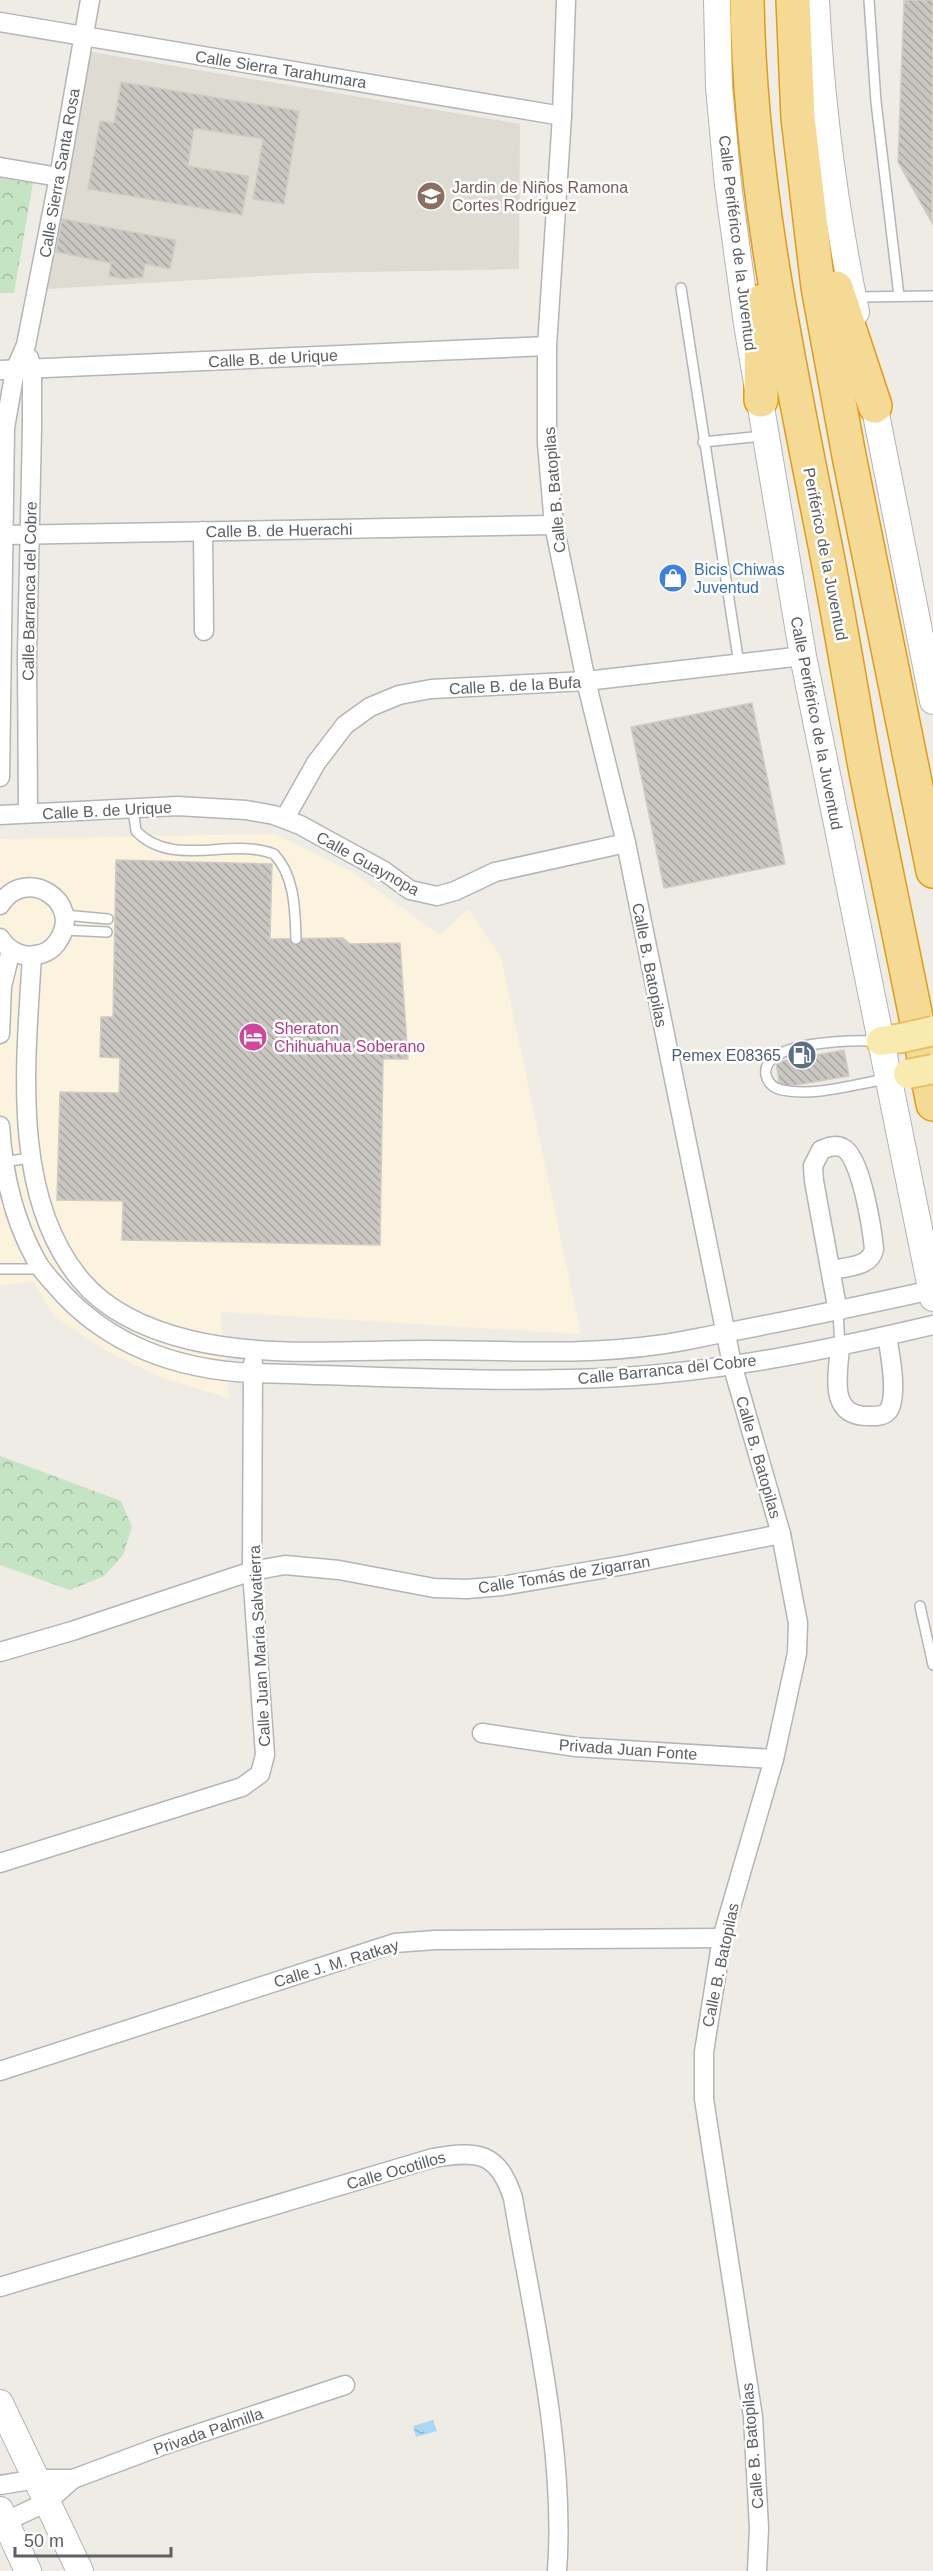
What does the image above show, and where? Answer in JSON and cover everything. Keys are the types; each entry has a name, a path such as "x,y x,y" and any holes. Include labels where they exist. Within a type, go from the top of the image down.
{"highway":[{"name":"Periférico de la Juventud","path":"747,0 751,96 764,221 867,773 933,1104"},
{"path":"793,0 798,118 818,287 849,456 933,871"},
{"path":"807,200 874,406"},
{"path":"760,400 764,221"}],"main road":[{"name":"Calle Periférico de la Juventud","path":"717,0 719,87 728,185 745,313 803,656 892,1040 910,1074 932,1294"},
{"path":"816,0 822,97 831,170 853,297 933,701"},
{"path":"892,1040 933,1031"},
{"path":"0,2403 80,2571"},
{"path":"2,2518 28,2571"}],"street":[{"name":"Calle Sierra Santa Rosa","path":"16,370 26,345 59,177 90,0"},
{"name":"Calle B. Batopilas","path":"566,0 562,116 546,346 548,443 554,525 586,681 626,843 732,1364 781,1534 796,1614 797,1653 774,1760 722,1938 704,2052 704,2100 753,2417 759,2528 757,2571"},
{"name":"Calle Sierra Tarahumara","path":"0,21 562,116"},
{"path":"0,166 59,177"},
{"name":"Calle B. de Urique","path":"16,370 546,346"},
{"name":"Calle Barranca del Cobre","path":"16,370 30,534 27,655 28,813"},
{"name":"Calle Barranca del Cobre","path":"0,777 5,428 16,370"},
{"name":"Calle B. de Huerachi","path":"4,535 554,525"},
{"path":"203,531 204,631"},
{"path":"1,655 27,655"},
{"name":"Calle B. de la Bufa","path":"285,818 316,763 345,724 370,707 399,695 431,689 586,681 803,656"},
{"name":"Calle B. de Urique","path":"0,815 177,807 246,810 285,818"},
{"name":"Calle Guaynopa","path":"285,818 384,871 410,890 437,896 455,891 495,872 626,843"},
{"path":"0,905 11,893 20,888 39,888 56,898 64,923 56,944 50,950 32,956 6,944 1,986 0,1024"},
{"name":"Calle Barranca del Cobre","path":"32,956 27,1030 30,1158 36,1187 44,1213 66,1258 101,1301 124,1315 188,1339 253,1350 561,1351 655,1346 932,1294"},
{"name":"Calle Barranca del Cobre","path":"0,1126 1,1162 22,1231 41,1269 73,1306 113,1335 148,1353 176,1362 215,1370 253,1373 563,1380 623,1377 732,1364 840,1347 933,1325"},
{"path":"831,1270 865,1262 873,1254 874,1249 865,1199 854,1161 844,1148 837,1146 821,1150 813,1166 838,1312"},
{"path":"113,1335 124,1315"},
{"path":"840,1347 838,1383 842,1406 855,1415 878,1416 889,1409 892,1395 892,1369 887,1336"},
{"name":"Calle Juan María Salvatierra","path":"0,1863 242,1786 260,1774 265,1755 252,1570 253,1350"},
{"path":"561,1351 563,1380"},
{"name":"Calle Tomás de Zigarran","path":"0,1652 72,1631 252,1570 285,1565 310,1566 434,1588 467,1589 502,1586 625,1565 781,1534"},
{"name":"Privada Juan Fonte","path":"482,1733 576,1747 774,1760"},
{"name":"Calle J. M. Ratkay","path":"0,2071 395,1943 435,1940 722,1938"},
{"name":"Calle Ocotillos","path":"0,2287 433,2158 472,2153 489,2158 501,2169 513,2198 545,2388 556,2467 559,2545 557,2571"},
{"name":"Privada Palmilla","path":"0,2485 37,2479 73,2479 164,2445 345,2385"},
{"name":"Privada Palmilla","path":"2,2518 48,2502 73,2479"}],"lane":[{"path":"869,0 876,102 899,296"},
{"path":"681,288 739,664"},
{"path":"853,297 933,296"},
{"path":"703,442 767,436"},
{"path":"133,809 136,831 155,845 196,851 251,848 274,854 281,861 291,885 296,939"},
{"path":"64,923 108,919"},
{"path":"64,923 107,932"},
{"path":"892,1040 842,1040 781,1052 766,1064 768,1082 774,1087 798,1091 910,1074"},
{"path":"1,1162 30,1158"},
{"path":"0,1269 41,1269"},
{"path":"838,1312 840,1347"},
{"path":"920,1606 933,1665"}],"shaded area":[{"path":"91,52 520,124 519,269 314,273 47,289"},
{"path":"275,834 352,872 440,935 468,909 501,957 581,1334 220,1312 229,1398 162,1378 105,1350 54,1316 34,1282 0,1285 0,839"}],"green space":[{"path":"0,178 33,183 14,293 0,293"},
{"path":"0,1456 121,1501 132,1527 123,1555 104,1576 70,1590 0,1565"}],"water":[{"path":"433,2420 437,2431 416,2437 413,2426"}],"building":[{"path":"904,0 933,0 932,223 898,162"},
{"path":"121,82 299,111 284,204 253,199 263,139 194,128 188,166 249,176 242,215 88,189 100,121 114,123"},
{"path":"62,219 176,240 170,269 145,264 143,277 125,279 109,276 111,263 56,252"},
{"path":"752,703 785,864 664,888 631,727"},
{"name":"Sheraton Chihuahua Soberano","path":"116,860 272,864 270,939 343,938 350,944 400,943 408,1059 383,1059 380,1245 122,1240 123,1201 57,1200 60,1092 119,1093 120,1058 100,1057 101,1017 113,1017"},
{"path":"844,1050 849,1076 780,1088 776,1062"}],"place":[{"name":"Jardin de Niños Ramona Cortes Rodriguez","path":"431,196"},
{"name":"Bicis Chiwas Juventud","path":"673,578"},
{"name":"Sheraton Chihuahua Soberano","path":"253,1037"},
{"name":"Pemex E08365","path":"802,1055"}]}
